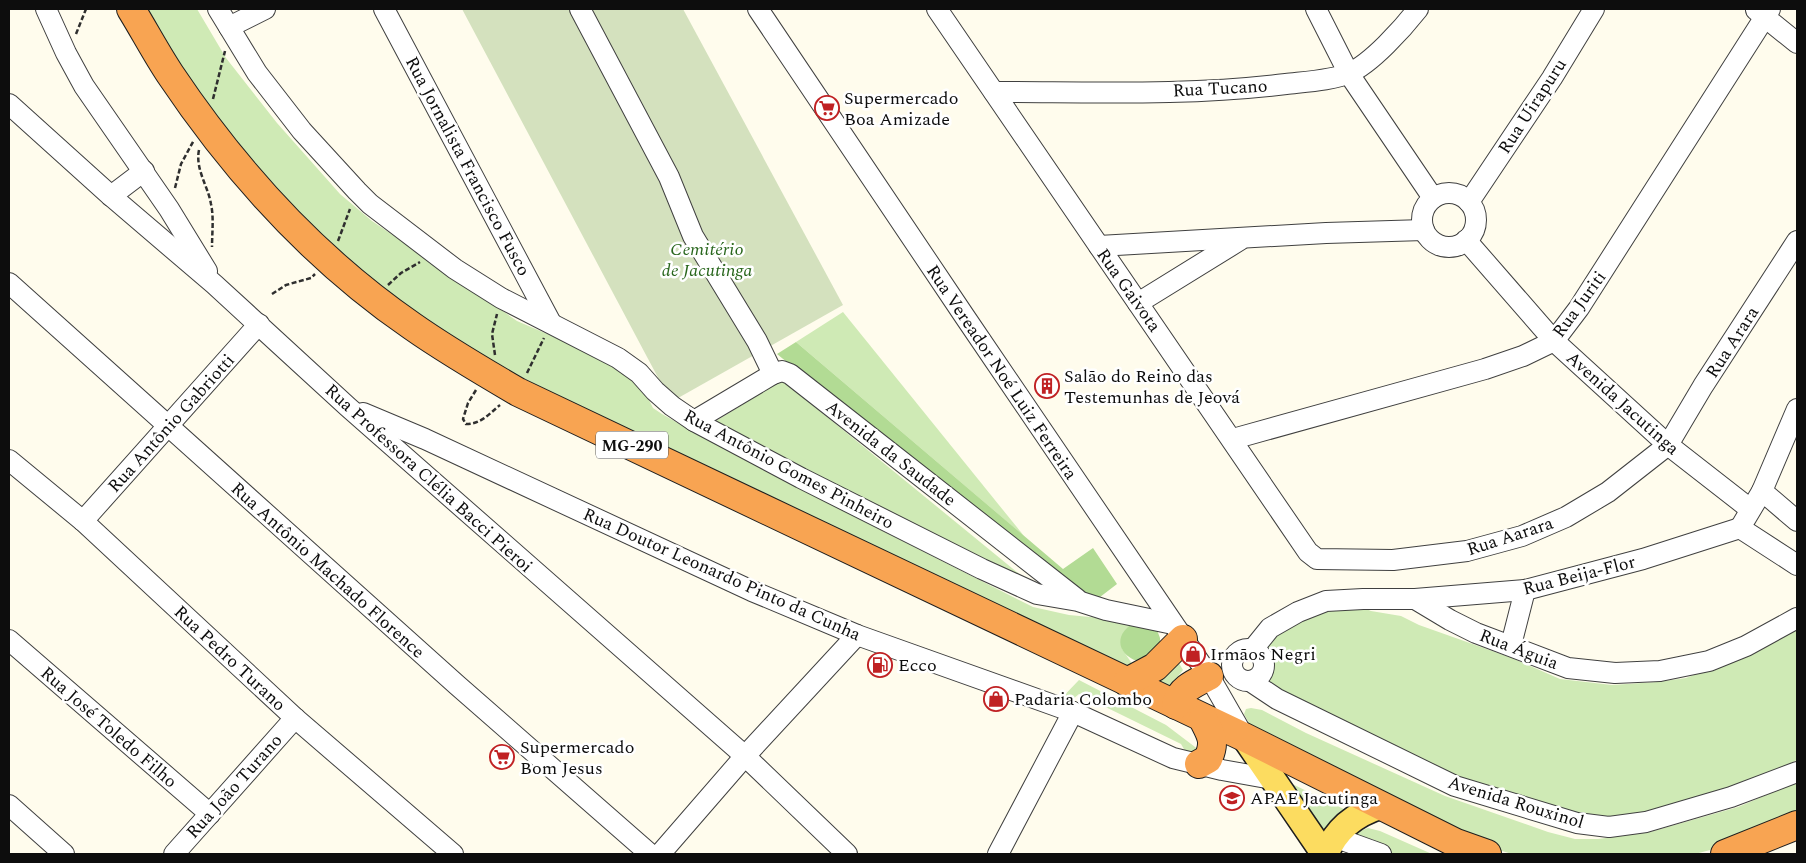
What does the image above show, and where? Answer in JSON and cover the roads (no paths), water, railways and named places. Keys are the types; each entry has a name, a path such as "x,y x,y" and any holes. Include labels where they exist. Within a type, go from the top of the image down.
{"highway":[{"name":"MG-290","path":"131,9 169,73 205,124 241,170 270,202 329,260 374,298 412,326 486,373 518,392 787,518 835,544 1244,737 1456,843 1487,854"},
{"path":"1127,682 1147,673 1155,667 1178,631"},
{"path":"1176,705 1184,690 1192,684 1233,675"},
{"path":"1198,764 1208,759 1213,747 1203,718"},
{"path":"1725,854 1797,825"}],"main road":[{"path":"1244,737 1272,779 1328,849 1344,826 1359,815 1381,806"}],"street":[{"path":"46,9 66,53 84,86 169,209 214,284"},
{"name":"Rua Antônio Gomes Pinheiro","path":"218,9 257,73 302,131 370,204 455,270 501,298 618,358 639,373 672,406 694,421 801,478 1010,583 1037,594 1078,601 1178,631"},
{"path":"229,28 264,9"},
{"name":"Rua Jornalista Francisco Fusco","path":"384,9 552,323"},
{"path":"580,9 662,161 694,236 756,341 773,374 694,421"},
{"name":"Rua Vereador Noé Luiz Ferreira","path":"758,9 1178,631 1233,675 1230,710 1244,737"},
{"name":"Rua Gaivota","path":"937,9 1233,439 1308,552 1317,559 1329,561"},
{"path":"1316,9 1349,74 1433,198"},
{"name":"Rua Tucano","path":"994,92 1177,91 1243,88 1312,81 1349,74 1364,64 1393,37 1418,9"},
{"name":"Rua Uirapuru","path":"1469,202 1552,78 1594,9"},
{"path":"1763,12 1797,43"},
{"name":"Rua Juriti","path":"1233,439 1485,369 1522,356 1554,341 1579,308 1763,12"},
{"name":"Rua Professora Clélia Bacci Pieroi","path":"9,104 111,196 259,324 348,407 745,756 846,854"},
{"path":"111,196 144,171"},
{"path":"1448,193 1463,197 1469,202 1475,218 1475,226 1466,240 1459,244 1443,246 1435,243 1428,237 1422,221 1423,212 1426,204 1433,198 1448,193"},
{"path":"1099,246 1326,233 1424,230"},
{"path":"1138,303 1241,239"},
{"name":"Avenida Jacutinga","path":"1466,240 1554,341 1668,445 1750,510"},
{"name":"Rua Arara","path":"1668,445 1703,386 1797,241"},
{"name":"Rua Antônio Machado Florence","path":"9,283 457,685 650,854"},
{"name":"Rua Antônio Gabriotti","path":"83,521 259,324"},
{"name":"Avenida da Saudade","path":"773,374 782,372 790,374 1078,601"},
{"name":"Rua Doutor Leonardo Pinto da Cunha","path":"348,407 426,440 752,591 857,635 1073,712 1174,758 1222,770 1272,779"},
{"path":"1797,409 1762,491 1740,528 1797,565"},
{"name":"Rua Aarara","path":"1329,561 1393,560 1467,551 1522,536 1566,517 1608,492 1668,445"},
{"name":"Rua Pedro Turano","path":"9,460 83,521 295,718 453,854"},
{"path":"1762,491 1797,521"},
{"name":"Rua Beija-Flor","path":"1415,599 1525,590 1643,559 1740,528"},
{"path":"1511,646 1525,590"},
{"path":"1253,649 1270,628 1298,612 1326,601 1415,599"},
{"name":"Rua Águia","path":"1415,599 1476,633 1568,668 1616,673 1660,671 1709,661 1746,646 1797,618"},
{"path":"660,854 745,756 857,635"},
{"name":"Rua José Toledo Filho","path":"9,640 210,814"},
{"path":"1230,710 1234,658 1238,652 1245,648 1260,652 1265,666 1257,678 1233,675"},
{"name":"Avenida Rouxinol","path":"1233,675 1277,699 1455,786 1577,823 1609,828 1646,822 1731,797 1797,772"},
{"path":"998,854 1073,712"},
{"name":"Rua João Turano","path":"174,854 295,718"},
{"path":"9,805 64,854"},
{"path":"1328,849 1382,854"}],"place":[{"name":"Supermercado Boa Amizade","path":"827,108"},
{"name":"Salão do Reino das Testemunhas de Jeová","path":"1047,386"},
{"name":"Irmãos Negri","path":"1193,654"},
{"name":"Ecco","path":"880,665"},
{"name":"Padaria Colombo","path":"996,699"},
{"name":"Supermercado Bom Jesus","path":"502,757"},
{"name":"APAE Jacutinga","path":"1232,798"}],"park label":[{"name":"Cemitério de Jacutinga","path":"707,259"}]}
